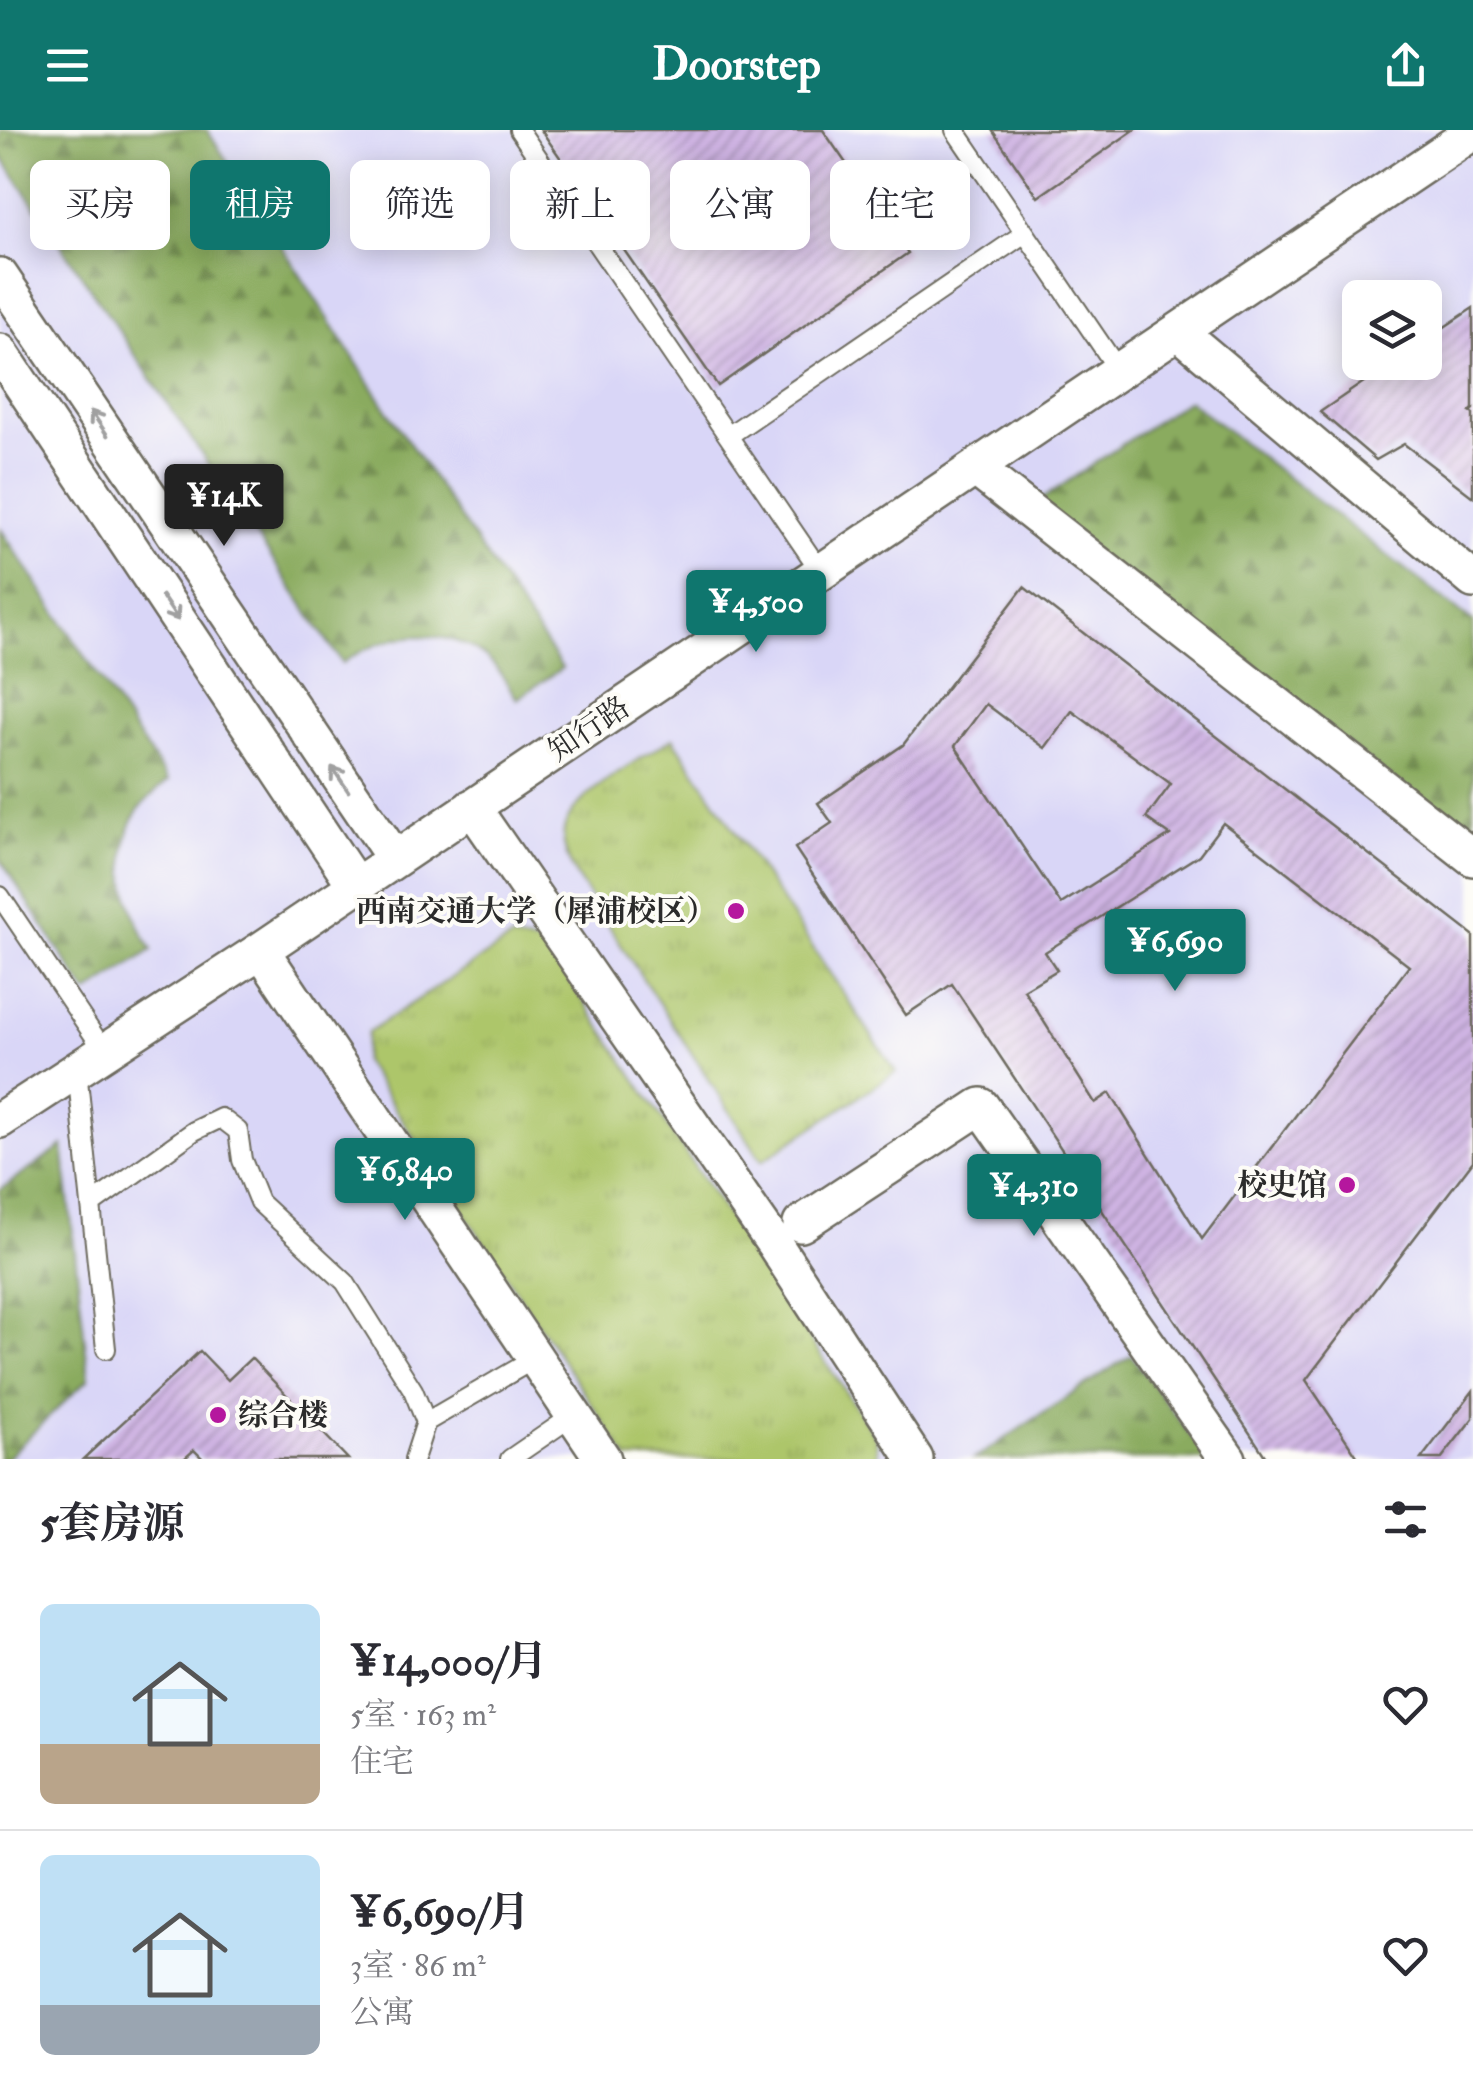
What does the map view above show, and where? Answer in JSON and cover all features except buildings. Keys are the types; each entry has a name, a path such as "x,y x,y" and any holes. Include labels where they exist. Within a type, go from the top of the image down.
{"street":[{"name":"知行路","path":"0,1120 261,950 1473,132"},
{"path":"0,276 395,859"},
{"path":"1178,332 1473,580"},
{"path":"0,352 356,886"},
{"path":"975,468 1473,858"},
{"path":"472,808 773,1242 915,1459"},
{"path":"261,950 604,1459"},
{"path":"801,1224 981,1106 1228,1459"}],"lane":[{"path":"519,130 821,572"},
{"path":"954,130 1120,371"},
{"path":"728,436 1025,233"},
{"path":"0,896 6,919 91,1061 92,1204 106,1349"},
{"path":"92,1204 194,1131 221,1118 238,1131 242,1160 259,1202 345,1282 414,1390 426,1422 414,1459"},
{"path":"426,1422 536,1358"},
{"path":"510,1459 574,1415"}],"shaded area":[{"name":"西南交通大学（犀浦校区）","path":"0,130 1473,130 1473,1459 0,1459"}],"green space":[{"path":"0,130 207,130 226,160 190,160 190,250 284,250 562,668 517,699 489,660 472,648 435,637 396,639 342,663 65,250 170,250 170,160 30,160 30,199 0,154"},
{"path":"1188,400 1473,622 1473,840 1030,507"},
{"path":"0,528 168,781 138,810 125,849 130,901 152,950 87,994 0,859"},
{"path":"673,738 896,1072 762,1161 576,876 565,848 564,830 580,803 610,778"},
{"path":"511,939 546,945 876,1437 878,1459 628,1459 363,1061 368,1032"},
{"path":"63,1146 89,1378 6,1459 0,1459 0,1190"},
{"path":"1131,1355 1208,1459 974,1459"}],"place":[{"name":"西南交通大学（犀浦校区）","path":"736,911"},
{"name":"校史馆","path":"1347,1185"},
{"name":"综合楼","path":"218,1415"}]}
